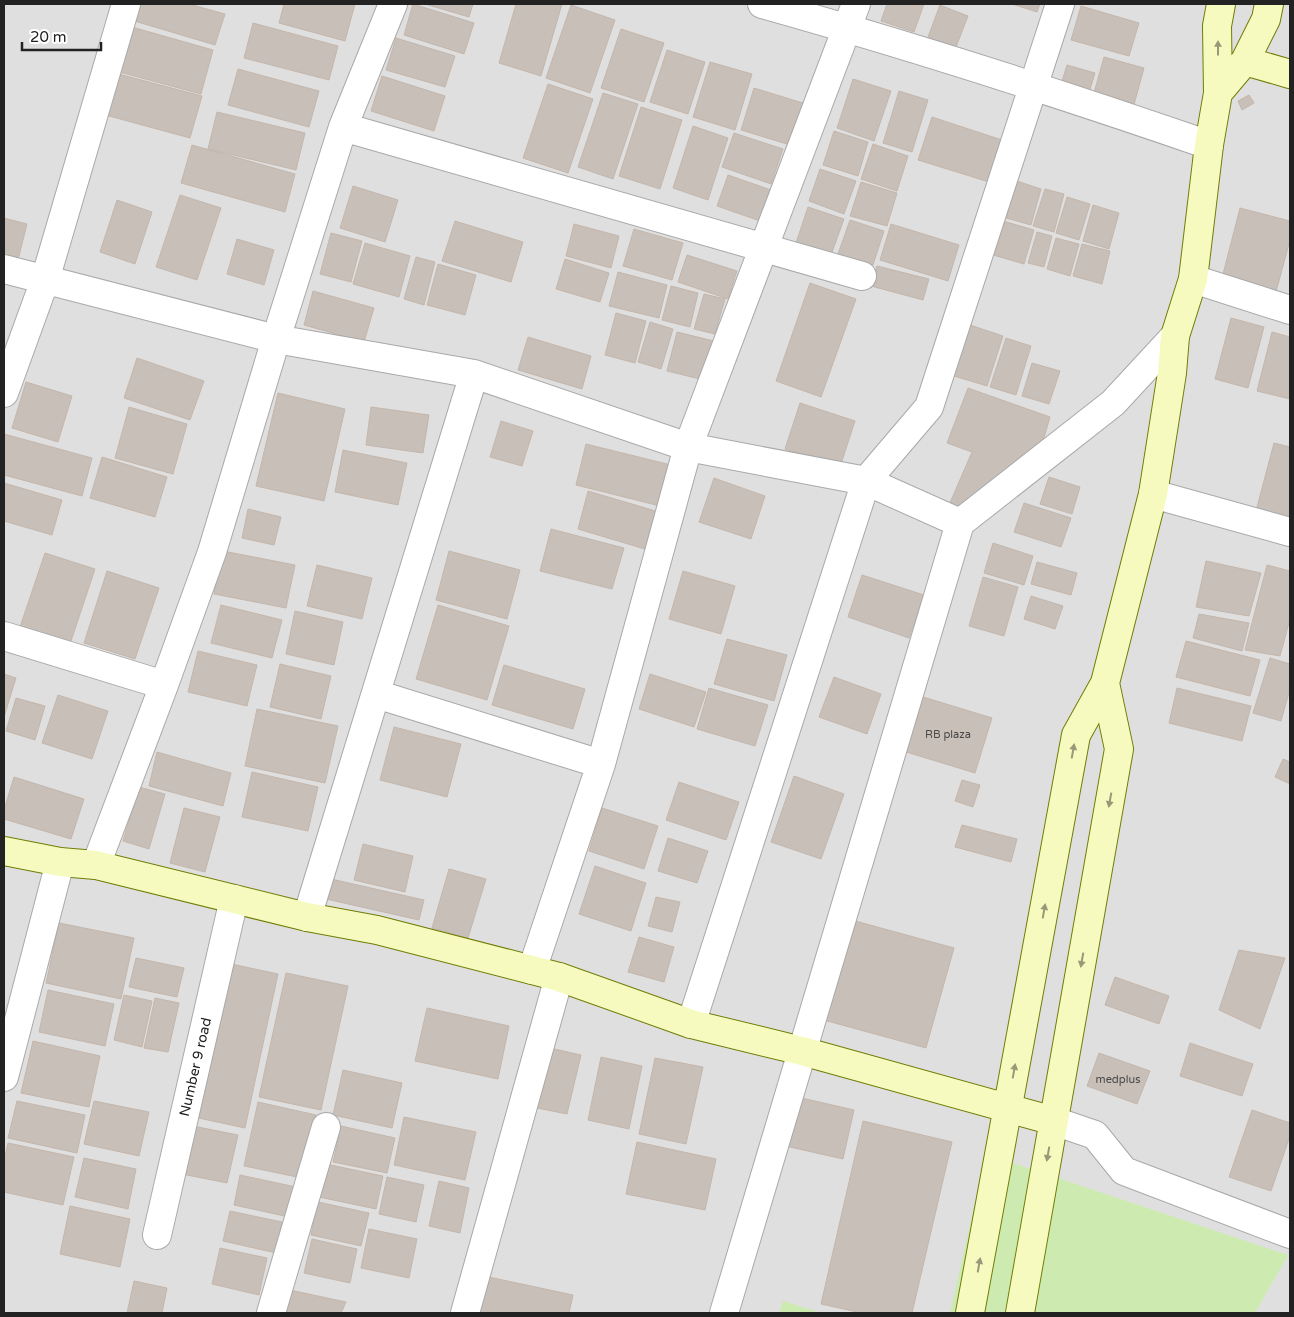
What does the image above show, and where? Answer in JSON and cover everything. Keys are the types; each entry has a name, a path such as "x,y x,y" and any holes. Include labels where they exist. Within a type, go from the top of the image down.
{"street":[{"path":"4,393 45,280 126,4"},
{"path":"96,865 212,552 276,339 343,128 394,4"},
{"path":"762,4 852,16 1033,85 1209,145"},
{"path":"691,1024 866,481 929,408 1060,4"},
{"path":"970,1313 1076,735 1105,683 1153,494 1172,372 1175,336 1193,279 1209,145 1218,93 1217,26 1221,4"},
{"path":"1218,93 1245,61 1266,19 1269,4"},
{"path":"532,970 601,764 688,447 852,16"},
{"path":"1245,61 1290,74"},
{"path":"343,128 862,276"},
{"path":"4,269 276,339 474,374 688,447 866,481 960,523"},
{"path":"1193,279 1290,310"},
{"path":"724,1313 960,523 1113,404 1175,336"},
{"path":"307,917 474,374"},
{"path":"1153,494 1290,532"},
{"path":"4,636 164,685"},
{"path":"1020,1313 1119,749 1105,683"},
{"path":"376,694 601,764"},
{"path":"4,851 60,862 96,865 307,917 378,930 560,976 691,1024 802,1051 1008,1107 1094,1135 1124,1171 1290,1234"},
{"path":"4,1078 60,862"},
{"name":"Number 9 road","path":"157,1235 234,899"},
{"path":"465,1313 560,976"},
{"path":"271,1313 326,1127"}],"shaded area":[{"path":"4,4 1290,4 1290,1313 4,1313"}],"green space":[{"path":"986,1154 1288,1255 1255,1313 950,1313"},
{"path":"784,1301 821,1313 779,1313"}],"building":[{"path":"136,4 189,4 225,14 215,45 131,20"},
{"path":"284,4 355,4 345,41 279,23"},
{"path":"413,4 474,23 464,54 404,35"},
{"path":"425,4 473,4 469,17"},
{"path":"516,4 562,4 541,76 499,63"},
{"path":"887,4 924,4 914,32 881,21"},
{"path":"1012,4 1040,4 1037,12"},
{"path":"571,5 615,20 590,93 546,78"},
{"path":"940,5 968,16 956,47 928,37"},
{"path":"1081,6 1139,23 1129,56 1071,40"},
{"path":"253,23 338,46 329,80 244,58"},
{"path":"125,25 213,50 201,94 112,70"},
{"path":"621,29 664,43 644,102 601,88"},
{"path":"396,38 455,56 445,87 386,70"},
{"path":"667,50 705,62 688,114 650,102"},
{"path":"1104,57 1144,68 1132,112 1092,100"},
{"path":"710,62 752,74 735,130 693,117"},
{"path":"1067,65 1095,73 1087,99 1059,91"},
{"path":"238,69 319,91 309,127 228,105"},
{"path":"111,72 202,96 190,138 98,113"},
{"path":"382,76 445,96 434,131 371,111"},
{"path":"853,79 891,91 874,141 837,128"},
{"path":"548,84 593,99 568,173 523,158"},
{"path":"754,88 803,103 790,145 741,130"},
{"path":"899,91 928,100 912,152 883,143"},
{"path":"603,93 638,104 613,179 578,167"},
{"path":"1249,95 1254,103 1242,110 1238,101"},
{"path":"641,107 682,120 660,189 619,176"},
{"path":"217,112 305,133 296,170 208,149"},
{"path":"932,117 1002,140 989,182 918,160"},
{"path":"693,126 728,138 708,200 673,188"},
{"path":"834,131 868,142 858,176 823,165"},
{"path":"734,133 783,149 771,184 722,167"},
{"path":"873,144 908,156 897,191 861,179"},
{"path":"192,145 295,174 285,212 181,183"},
{"path":"820,169 856,181 844,214 809,201"},
{"path":"728,175 774,191 763,222 717,206"},
{"path":"1017,181 1041,189 1031,225 1006,218"},
{"path":"861,182 897,193 887,226 850,216"},
{"path":"353,186 398,200 385,242 340,228"},
{"path":"1045,189 1064,194 1054,232 1033,226"},
{"path":"180,195 221,208 197,280 156,267"},
{"path":"1067,197 1090,204 1079,240 1056,233"},
{"path":"117,200 152,212 135,264 100,252"},
{"path":"1093,205 1119,213 1109,249 1083,241"},
{"path":"808,207 844,219 831,255 796,243"},
{"path":"1240,208 1290,221 1290,240 1276,292 1222,278"},
{"path":"4,218 27,224 16,268 4,265"},
{"path":"850,220 884,231 873,265 838,254"},
{"path":"455,221 523,242 511,282 442,261"},
{"path":"1003,221 1034,230 1024,264 993,255"},
{"path":"574,224 619,236 611,268 566,256"},
{"path":"891,224 959,245 948,281 880,260"},
{"path":"634,229 683,243 672,280 623,266"},
{"path":"1037,232 1052,236 1044,267 1028,263"},
{"path":"331,233 362,241 351,282 320,274"},
{"path":"1056,238 1079,244 1070,276 1047,269"},
{"path":"237,239 274,250 264,285 227,274"},
{"path":"365,243 410,256 399,297 353,284"},
{"path":"1082,244 1110,251 1102,284 1073,276"},
{"path":"687,255 737,271 728,299 678,282"},
{"path":"416,257 435,262 424,305 404,299"},
{"path":"565,259 609,273 600,302 556,289"},
{"path":"438,264 476,275 465,315 427,305"},
{"path":"877,266 929,279 923,300 871,286"},
{"path":"618,272 667,285 659,318 609,306"},
{"path":"810,283 856,299 821,397 776,381"},
{"path":"671,286 698,293 690,327 662,320"},
{"path":"313,291 374,308 364,342 304,325"},
{"path":"704,294 725,299 715,334 694,329"},
{"path":"616,313 646,321 635,363 605,355"},
{"path":"1231,318 1264,327 1248,388 1215,379"},
{"path":"650,322 673,329 661,369 638,362"},
{"path":"970,325 1003,336 987,386 954,376"},
{"path":"677,332 718,342 708,381 667,371"},
{"path":"1272,332 1290,337 1290,399 1257,391"},
{"path":"528,337 591,356 582,389 518,370"},
{"path":"1006,338 1031,346 1016,395 990,387"},
{"path":"137,358 204,381 190,420 124,398"},
{"path":"1032,363 1060,371 1049,404 1022,396"},
{"path":"26,382 72,396 58,442 12,428"},
{"path":"968,388 1050,417 1040,451 1027,468 1012,463 1004,481 968,512 949,505 972,452 947,443"},
{"path":"278,393 345,409 324,501 256,486"},
{"path":"800,403 855,421 840,467 785,449"},
{"path":"129,407 187,424 173,474 115,458"},
{"path":"371,407 429,415 423,453 366,445"},
{"path":"501,421 533,431 522,466 490,457"},
{"path":"4,434 92,458 82,496 4,475"},
{"path":"1274,443 1290,447 1290,520 1256,511"},
{"path":"586,444 671,465 660,506 576,485"},
{"path":"343,450 407,463 398,505 335,492"},
{"path":"102,457 167,477 155,517 90,498"},
{"path":"1049,477 1080,487 1072,514 1040,504"},
{"path":"714,478 765,496 751,539 699,522"},
{"path":"4,483 62,500 52,535 4,521"},
{"path":"588,491 659,512 648,550 578,529"},
{"path":"1024,503 1071,518 1061,547 1014,532"},
{"path":"248,509 281,517 274,545 242,538"},
{"path":"551,529 624,548 612,589 540,571"},
{"path":"993,543 1033,556 1024,585 984,573"},
{"path":"223,551 295,565 286,608 214,594"},
{"path":"449,551 520,570 507,619 436,600"},
{"path":"45,553 95,569 70,644 20,627"},
{"path":"1206,561 1261,573 1249,616 1196,607"},
{"path":"1037,562 1077,573 1071,595 1031,584"},
{"path":"317,565 372,578 362,619 307,606"},
{"path":"1267,565 1290,571 1290,619 1280,656 1245,650"},
{"path":"107,571 159,588 135,659 84,643"},
{"path":"683,571 735,586 721,634 669,619"},
{"path":"862,575 924,595 909,638 848,617"},
{"path":"983,577 1018,587 1004,636 969,626"},
{"path":"1031,596 1063,606 1055,629 1024,619"},
{"path":"221,605 282,620 272,658 211,643"},
{"path":"438,605 509,626 487,700 416,679"},
{"path":"295,611 343,622 334,665 286,654"},
{"path":"1199,614 1249,623 1242,651 1193,638"},
{"path":"727,639 787,655 774,701 714,684"},
{"path":"1186,641 1260,660 1250,696 1176,677"},
{"path":"198,651 257,665 247,706 188,692"},
{"path":"1270,658 1290,664 1290,689 1281,721 1253,713"},
{"path":"280,664 331,676 321,719 270,707"},
{"path":"504,665 585,689 573,729 492,705"},
{"path":"4,674 16,678 4,717"},
{"path":"650,674 706,692 694,727 639,709"},
{"path":"834,677 881,694 867,734 819,717"},
{"path":"709,688 768,705 755,746 697,729"},
{"path":"1177,688 1251,706 1242,741 1169,723"},
{"path":"58,695 108,711 92,759 42,743"},
{"path":"920,696 992,718 975,773 903,751"},
{"path":"16,698 45,706 35,740 6,731"},
{"path":"257,709 338,726 325,783 245,766"},
{"path":"394,727 461,744 447,797 380,780"},
{"path":"157,752 231,773 223,806 149,786"},
{"path":"1283,759 1290,762 1290,784 1275,777"},
{"path":"252,772 318,787 308,831 242,817"},
{"path":"794,776 844,794 821,859 771,842"},
{"path":"14,777 84,799 71,839 4,819 4,810"},
{"path":"962,780 980,785 973,807 955,801"},
{"path":"679,782 739,802 726,840 666,820"},
{"path":"139,787 165,794 149,849 123,841"},
{"path":"184,808 220,817 205,872 170,863"},
{"path":"602,808 658,826 644,869 589,851"},
{"path":"962,825 1017,839 1011,862 955,847"},
{"path":"668,838 708,851 697,883 658,871"},
{"path":"363,844 413,856 405,892 354,880"},
{"path":"595,866 646,883 631,931 579,914"},
{"path":"449,869 486,879 468,938 432,928"},
{"path":"331,879 424,900 419,920 326,899"},
{"path":"656,897 680,902 672,932 648,926"},
{"path":"848,919 954,948 926,1048 820,1019"},
{"path":"59,923 134,938 121,999 46,983"},
{"path":"639,937 674,947 664,982 628,972"},
{"path":"1239,950 1285,958 1260,1029 1219,1010"},
{"path":"136,958 184,968 177,997 129,987"},
{"path":"227,963 278,974 245,1128 194,1117"},
{"path":"286,973 348,986 321,1110 259,1097"},
{"path":"1115,977 1169,996 1159,1024 1105,1005"},
{"path":"48,990 114,1004 105,1046 39,1032"},
{"path":"124,995 152,1001 142,1047 114,1040"},
{"path":"155,998 179,1003 168,1052 144,1048"},
{"path":"427,1008 509,1026 498,1079 415,1061"},
{"path":"33,1041 100,1056 89,1107 21,1093"},
{"path":"1190,1043 1253,1064 1242,1096 1180,1076"},
{"path":"550,1048 581,1055 567,1114 537,1108"},
{"path":"1099,1053 1150,1071 1137,1104 1087,1086"},
{"path":"601,1057 642,1066 629,1129 588,1120"},
{"path":"655,1058 703,1067 686,1144 639,1134"},
{"path":"343,1070 402,1083 392,1128 333,1115"},
{"path":"793,1096 854,1110 843,1159 781,1145"},
{"path":"17,1101 85,1115 77,1153 8,1138"},
{"path":"94,1101 149,1112 139,1156 84,1144"},
{"path":"258,1102 316,1115 302,1178 244,1166"},
{"path":"1252,1110 1290,1123 1290,1136 1271,1191 1229,1177"},
{"path":"404,1117 476,1132 465,1180 394,1165"},
{"path":"863,1121 952,1142 912,1313 862,1313 821,1304"},
{"path":"193,1126 238,1135 227,1183 182,1174"},
{"path":"341,1126 395,1138 387,1173 333,1162"},
{"path":"637,1142 716,1159 705,1210 626,1194"},
{"path":"8,1143 74,1157 63,1205 4,1192 4,1161"},
{"path":"84,1158 136,1169 128,1209 75,1197"},
{"path":"326,1164 383,1176 376,1209 319,1197"},
{"path":"240,1175 296,1187 289,1217 234,1205"},
{"path":"387,1177 424,1185 416,1222 379,1214"},
{"path":"439,1181 469,1188 460,1233 429,1226"},
{"path":"318,1202 369,1213 361,1246 311,1235"},
{"path":"70,1206 130,1219 120,1267 60,1254"},
{"path":"230,1211 282,1222 276,1253 223,1241"},
{"path":"369,1229 417,1239 409,1278 361,1268"},
{"path":"312,1239 357,1249 350,1283 304,1273"},
{"path":"220,1248 267,1258 259,1295 212,1284"},
{"path":"484,1276 573,1295 569,1313 476,1313"},
{"path":"134,1281 167,1288 162,1313 127,1313"},
{"path":"285,1289 346,1302 341,1313 279,1313"}]}
